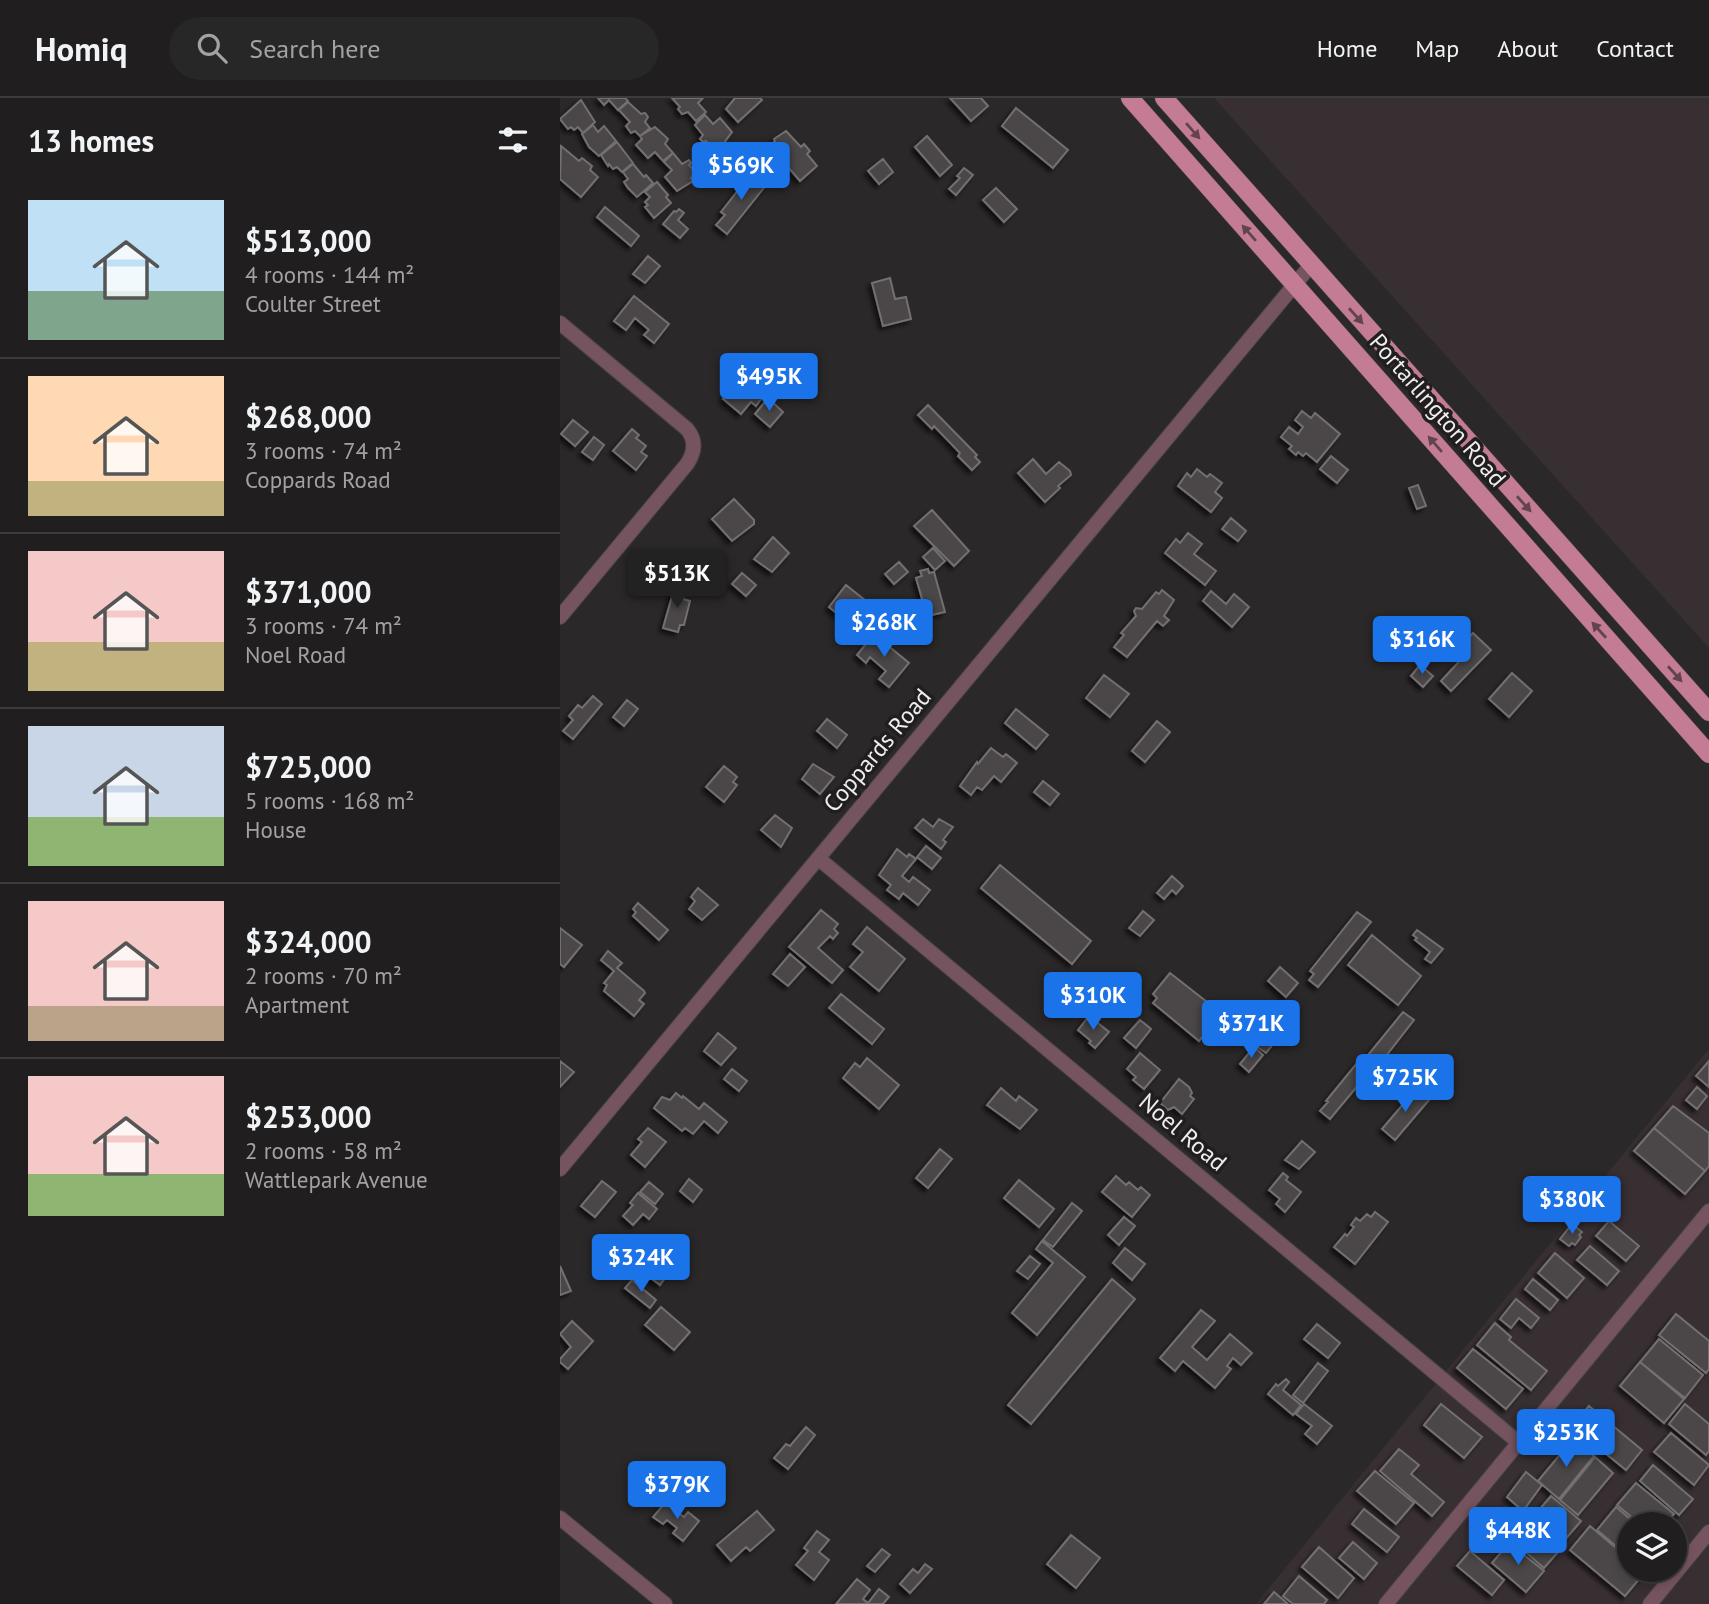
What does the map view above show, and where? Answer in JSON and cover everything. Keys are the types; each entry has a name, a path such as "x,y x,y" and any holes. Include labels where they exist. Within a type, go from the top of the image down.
{"main road":[{"name":"Portarlington Road","path":"1130,98 1709,754"},
{"name":"Portarlington Road","path":"1164,98 1709,712"}],"street":[{"name":"Coppards Road","path":"560,1169 1311,265"},
{"path":"560,323 683,425 691,433 694,444 687,464 560,617"},
{"name":"Noel Road","path":"818,858 1518,1442"},
{"path":"1386,1604 1709,1211"},
{"path":"560,1518 665,1604"},
{"path":"1650,1604 1709,1532"}],"shaded area":[{"path":"1214,98 1709,98 1709,648"},
{"path":"1709,1049 1709,1604 1256,1604"}],"building":[{"path":"598,98 625,98 628,101 618,110 609,100 604,105"},
{"path":"672,98 703,98 698,103 706,112 696,121 688,112 682,114"},
{"path":"735,98 762,100 738,122 726,109"},
{"path":"950,98 981,98 988,106 971,121"},
{"path":"581,100 595,122 583,133 578,127 574,130 571,127 568,129 560,119"},
{"path":"628,102 648,117 645,122 650,128 640,136 635,131 631,133 626,126 630,122 619,110"},
{"path":"1016,108 1068,150 1053,168 1002,126"},
{"path":"705,115 713,124 720,118 732,132 721,147 718,144 713,149 700,139 703,135 695,125"},
{"path":"593,125 598,132 604,126 616,141 599,156 589,147 582,134"},
{"path":"655,127 668,139 665,144 673,153 663,161 655,152 648,158 636,145 642,139 640,136"},
{"path":"786,131 801,147 804,144 810,151 807,154 817,166 800,181 770,146 774,139"},
{"path":"927,136 952,165 940,176 915,147"},
{"path":"617,142 633,163 622,172 617,167 613,169 609,164 608,166 601,155"},
{"path":"561,146 579,161 582,158 592,166 590,170 598,177 581,197 560,179"},
{"path":"673,153 682,164 689,160 689,165 697,173 691,178 693,181 677,191 665,177 672,170 664,162"},
{"path":"883,159 893,172 879,184 868,171"},
{"path":"633,164 653,183 637,197 624,182 628,179 623,172"},
{"path":"964,168 973,175 956,195 949,189 960,178 957,176"},
{"path":"754,173 767,184 727,234 716,225 725,215 721,212 739,189 737,185 740,181 745,183"},
{"path":"657,182 671,203 654,218 645,207 648,205 645,202 650,197 645,192"},
{"path":"996,188 1017,209 1004,222 983,200"},
{"path":"605,207 639,236 631,246 597,217"},
{"path":"679,209 684,213 678,220 688,229 680,238 663,224"},
{"path":"648,256 660,266 645,283 633,274"},
{"path":"890,278 895,299 906,297 911,319 883,326 872,283"},
{"path":"634,296 669,324 654,343 644,335 649,330 635,318 626,330 614,321"},
{"path":"764,370 775,379 756,406 751,402 741,414 723,399 746,373 755,380"},
{"path":"768,398 783,412 770,427 755,414"},
{"path":"928,405 977,455 975,457 980,462 972,470 934,426 932,429 918,415"},
{"path":"1302,411 1311,418 1315,413 1340,434 1317,462 1306,453 1303,456 1298,452 1296,455 1289,449 1292,446 1281,437 1289,427 1298,434 1303,427 1295,420"},
{"path":"573,420 588,432 575,446 561,434"},
{"path":"632,429 639,435 636,438 646,446 641,452 647,456 636,470 613,451"},
{"path":"594,437 604,445 593,460 582,452"},
{"path":"1331,456 1348,470 1337,483 1320,469"},
{"path":"1033,459 1046,474 1059,462 1070,471 1071,475 1045,502 1018,473"},
{"path":"1197,469 1222,483 1215,492 1222,498 1211,512 1178,486 1187,473 1191,477"},
{"path":"1418,485 1426,506 1417,509 1409,488"},
{"path":"734,499 754,520 754,524 732,541 712,519"},
{"path":"932,510 969,551 954,566 914,526"},
{"path":"1231,518 1246,531 1238,541 1222,529"},
{"path":"1188,533 1202,544 1194,554 1216,571 1205,585 1165,553 1176,539 1180,543"},
{"path":"773,537 789,553 772,572 754,559"},
{"path":"933,548 945,561 935,570 923,557"},
{"path":"899,562 908,572 894,584 885,574"},
{"path":"928,569 929,573 934,572 945,612 927,616 916,578 922,576 920,571"},
{"path":"742,573 756,585 746,596 732,584"},
{"path":"676,582 686,590 683,599 690,601 684,625 680,625 678,632 663,628"},
{"path":"846,585 866,601 848,622 829,607"},
{"path":"1162,590 1174,600 1164,616 1169,620 1163,626 1157,621 1127,657 1114,647 1124,635 1121,633 1136,616 1136,608 1142,609 1156,592 1159,594"},
{"path":"1211,591 1226,604 1234,594 1249,607 1232,627 1203,601"},
{"path":"1473,633 1491,650 1451,691 1441,681 1467,653 1460,647"},
{"path":"874,634 909,663 889,687 879,679 886,671 870,657 866,663 857,655"},
{"path":"1420,665 1433,676 1423,687 1411,676"},
{"path":"1512,673 1532,691 1509,717 1489,699"},
{"path":"1104,675 1129,694 1110,717 1086,698"},
{"path":"593,696 602,704 573,739 563,731 573,720 569,716 578,705 582,708"},
{"path":"627,700 638,709 624,726 613,717"},
{"path":"1016,709 1048,735 1036,749 1005,723"},
{"path":"827,719 847,735 837,748 817,731"},
{"path":"1157,721 1170,732 1145,762 1132,751"},
{"path":"991,748 1003,757 1006,754 1017,763 1001,782 994,776 982,790 977,787 971,795 960,786"},
{"path":"813,764 834,777 820,794 802,779"},
{"path":"724,766 737,777 733,782 737,785 724,802 706,787"},
{"path":"1043,781 1059,794 1050,805 1034,792"},
{"path":"775,815 792,828 781,847 761,830"},
{"path":"923,819 933,827 939,819 953,827 943,840 946,842 941,849 915,828"},
{"path":"926,846 941,858 932,869 917,857"},
{"path":"897,849 907,857 909,854 916,859 902,876 909,882 913,877 930,890 918,905 903,893 899,899 887,890 891,885 879,875"},
{"path":"1000,865 1091,941 1072,964 981,888"},
{"path":"1172,876 1183,886 1176,894 1172,890 1164,899 1157,893"},
{"path":"698,888 718,905 702,920 689,909 695,901 691,897"},
{"path":"638,903 668,930 659,940 633,916 636,912 633,909"},
{"path":"821,910 838,924 834,929 838,933 833,939 830,936 818,948 843,970 832,983 789,947"},
{"path":"1143,911 1154,920 1140,936 1129,928"},
{"path":"1357,912 1371,922 1318,987 1309,980 1314,974 1310,971"},
{"path":"867,927 905,959 879,991 850,967 863,952 853,944"},
{"path":"560,928 582,945 564,967 560,964"},
{"path":"1417,930 1443,949 1431,963 1425,959 1430,952 1415,940 1417,938 1413,935"},
{"path":"1372,935 1421,976 1398,1005 1348,965"},
{"path":"608,951 622,963 617,968 645,993 639,1000 644,1004 634,1016 604,991 607,985 604,983 614,971 601,960"},
{"path":"790,954 805,967 788,986 773,974"},
{"path":"1280,967 1298,983 1286,997 1268,981"},
{"path":"1170,973 1221,1013 1199,1041 1153,1003 1157,998 1153,994"},
{"path":"841,994 884,1029 872,1044 829,1008"},
{"path":"1403,1012 1414,1020 1372,1074 1369,1072 1330,1119 1320,1111 1328,1102 1326,1101 1357,1063 1360,1065"},
{"path":"1089,1016 1109,1032 1095,1048 1078,1030"},
{"path":"1140,1020 1151,1029 1136,1048 1124,1038"},
{"path":"1272,1025 1282,1033 1266,1053 1255,1045"},
{"path":"718,1033 736,1048 721,1065 704,1051"},
{"path":"1254,1047 1263,1055 1249,1072 1240,1064"},
{"path":"1140,1053 1160,1070 1144,1089 1133,1080 1136,1077 1127,1069"},
{"path":"867,1058 899,1085 879,1109 843,1078 855,1063 860,1067"},
{"path":"560,1061 574,1072 560,1087"},
{"path":"1709,1061 1709,1087 1696,1076"},
{"path":"732,1069 747,1081 739,1091 724,1079"},
{"path":"1179,1079 1189,1087 1192,1093 1190,1096 1194,1099 1182,1114 1174,1107 1168,1110 1160,1103"},
{"path":"1697,1087 1707,1096 1697,1109 1686,1100"},
{"path":"1001,1088 1016,1101 1019,1096 1037,1110 1020,1129 987,1105"},
{"path":"1416,1089 1429,1100 1395,1140 1382,1129"},
{"path":"676,1093 699,1109 704,1103 727,1122 718,1133 704,1121 693,1134 685,1128 682,1131 654,1108 662,1097 670,1100"},
{"path":"1673,1106 1709,1133 1709,1166 1705,1171 1654,1128"},
{"path":"648,1128 666,1142 645,1167 631,1155 642,1142 638,1139"},
{"path":"1654,1128 1705,1171 1685,1194 1634,1151"},
{"path":"1302,1141 1315,1152 1299,1169 1285,1160"},
{"path":"940,1149 952,1159 928,1188 916,1178"},
{"path":"1283,1173 1288,1177 1286,1180 1301,1192 1285,1212 1276,1204 1280,1199 1269,1190"},
{"path":"1116,1176 1126,1185 1129,1182 1138,1190 1141,1187 1150,1195 1132,1217 1102,1192"},
{"path":"689,1179 702,1190 693,1202 680,1191"},
{"path":"1019,1180 1054,1209 1039,1227 1004,1198"},
{"path":"602,1181 616,1192 595,1217 581,1206"},
{"path":"649,1182 663,1194 655,1204 640,1192"},
{"path":"638,1193 657,1209 649,1219 643,1214 633,1225 623,1216 633,1205 630,1203"},
{"path":"1072,1203 1082,1211 1053,1247 1043,1240"},
{"path":"1375,1212 1388,1222 1355,1264 1334,1247 1354,1227 1351,1225 1356,1218 1360,1221 1367,1214 1371,1217"},
{"path":"1124,1217 1135,1226 1119,1245 1108,1235"},
{"path":"1609,1221 1639,1246 1626,1261 1596,1236"},
{"path":"1572,1224 1582,1232 1575,1245 1572,1243 1569,1246 1560,1239"},
{"path":"1042,1241 1085,1277 1037,1335 1012,1313 1053,1263 1036,1249"},
{"path":"1590,1246 1619,1271 1607,1285 1577,1260"},
{"path":"1125,1248 1145,1264 1132,1280 1113,1263"},
{"path":"1555,1253 1584,1278 1567,1298 1538,1273"},
{"path":"1030,1256 1040,1264 1028,1279 1017,1271"},
{"path":"643,1258 656,1268 661,1262 671,1270 660,1285 636,1267"},
{"path":"560,1266 571,1291 560,1295"},
{"path":"1112,1279 1135,1299 1031,1424 1008,1405"},
{"path":"1533,1279 1558,1300 1550,1310 1525,1289"},
{"path":"632,1280 656,1300 650,1308 625,1288"},
{"path":"1516,1299 1539,1318 1531,1328 1519,1318 1511,1328 1500,1319"},
{"path":"661,1307 690,1332 674,1350 645,1325"},
{"path":"1201,1310 1215,1321 1192,1347 1207,1360 1230,1334 1252,1353 1241,1365 1233,1358 1227,1366 1231,1369 1215,1388 1183,1361 1175,1371 1160,1358"},
{"path":"1676,1314 1709,1341 1709,1369 1706,1373 1659,1335"},
{"path":"572,1321 593,1341 568,1369 560,1359 571,1347 560,1334"},
{"path":"1495,1323 1511,1337 1509,1340 1547,1371 1531,1390 1477,1345"},
{"path":"1317,1324 1340,1343 1328,1358 1304,1339"},
{"path":"1659,1339 1703,1375 1685,1398 1640,1362"},
{"path":"1473,1349 1523,1389 1506,1409 1457,1368"},
{"path":"1640,1362 1684,1399 1664,1423 1620,1386"},
{"path":"1318,1363 1328,1371 1303,1403 1293,1395"},
{"path":"1286,1379 1289,1382 1283,1390 1301,1405 1293,1415 1268,1394 1276,1384 1278,1386"},
{"path":"1304,1404 1332,1426 1317,1444 1305,1434 1312,1426 1296,1414"},
{"path":"1441,1404 1482,1437 1464,1458 1424,1425"},
{"path":"1685,1404 1709,1424 1709,1451 1706,1455 1669,1424"},
{"path":"1589,1406 1642,1450 1626,1470 1572,1426"},
{"path":"806,1427 815,1435 788,1469 774,1458 786,1444 790,1446"},
{"path":"1671,1433 1709,1465 1694,1485 1654,1452"},
{"path":"1573,1439 1594,1456 1559,1499 1538,1481"},
{"path":"1399,1449 1419,1465 1411,1474 1444,1502 1432,1516 1380,1471"},
{"path":"1595,1457 1613,1473 1578,1515 1560,1500"},
{"path":"1653,1465 1693,1499 1682,1512 1676,1512 1640,1481"},
{"path":"1375,1471 1414,1503 1396,1524 1357,1491"},
{"path":"1526,1472 1542,1485 1523,1511 1507,1497"},
{"path":"1636,1483 1672,1512 1625,1512 1617,1505"},
{"path":"1551,1496 1581,1521 1563,1542 1533,1517"},
{"path":"665,1503 684,1517 688,1512 699,1521 683,1541 673,1533 677,1528 667,1520 663,1524 653,1517"},
{"path":"1616,1507 1622,1512 1617,1512 1617,1547 1597,1530"},
{"path":"1507,1508 1558,1552 1544,1568 1493,1524"},
{"path":"1364,1509 1399,1537 1387,1552 1352,1524"},
{"path":"757,1511 774,1530 750,1551 746,1547 731,1561 717,1545"},
{"path":"1590,1526 1617,1549 1617,1582 1637,1582 1625,1596 1570,1550"},
{"path":"817,1531 829,1540 819,1552 829,1560 814,1580 796,1565 808,1551 804,1548"},
{"path":"1071,1535 1100,1558 1076,1588 1047,1564"},
{"path":"1353,1542 1377,1563 1364,1579 1339,1558"},
{"path":"1509,1543 1544,1571 1526,1592 1492,1563"},
{"path":"1319,1547 1354,1578 1338,1598 1302,1567"},
{"path":"882,1549 890,1555 875,1572 867,1566"},
{"path":"1470,1551 1504,1580 1492,1595 1457,1566"},
{"path":"925,1564 932,1569 910,1593 900,1584 913,1569 918,1573"},
{"path":"1299,1576 1327,1600 1324,1604 1293,1604 1283,1596"},
{"path":"857,1579 870,1590 863,1599 868,1603 879,1589 889,1597 883,1604 836,1604"},
{"path":"1274,1592 1288,1604 1264,1604"}]}
